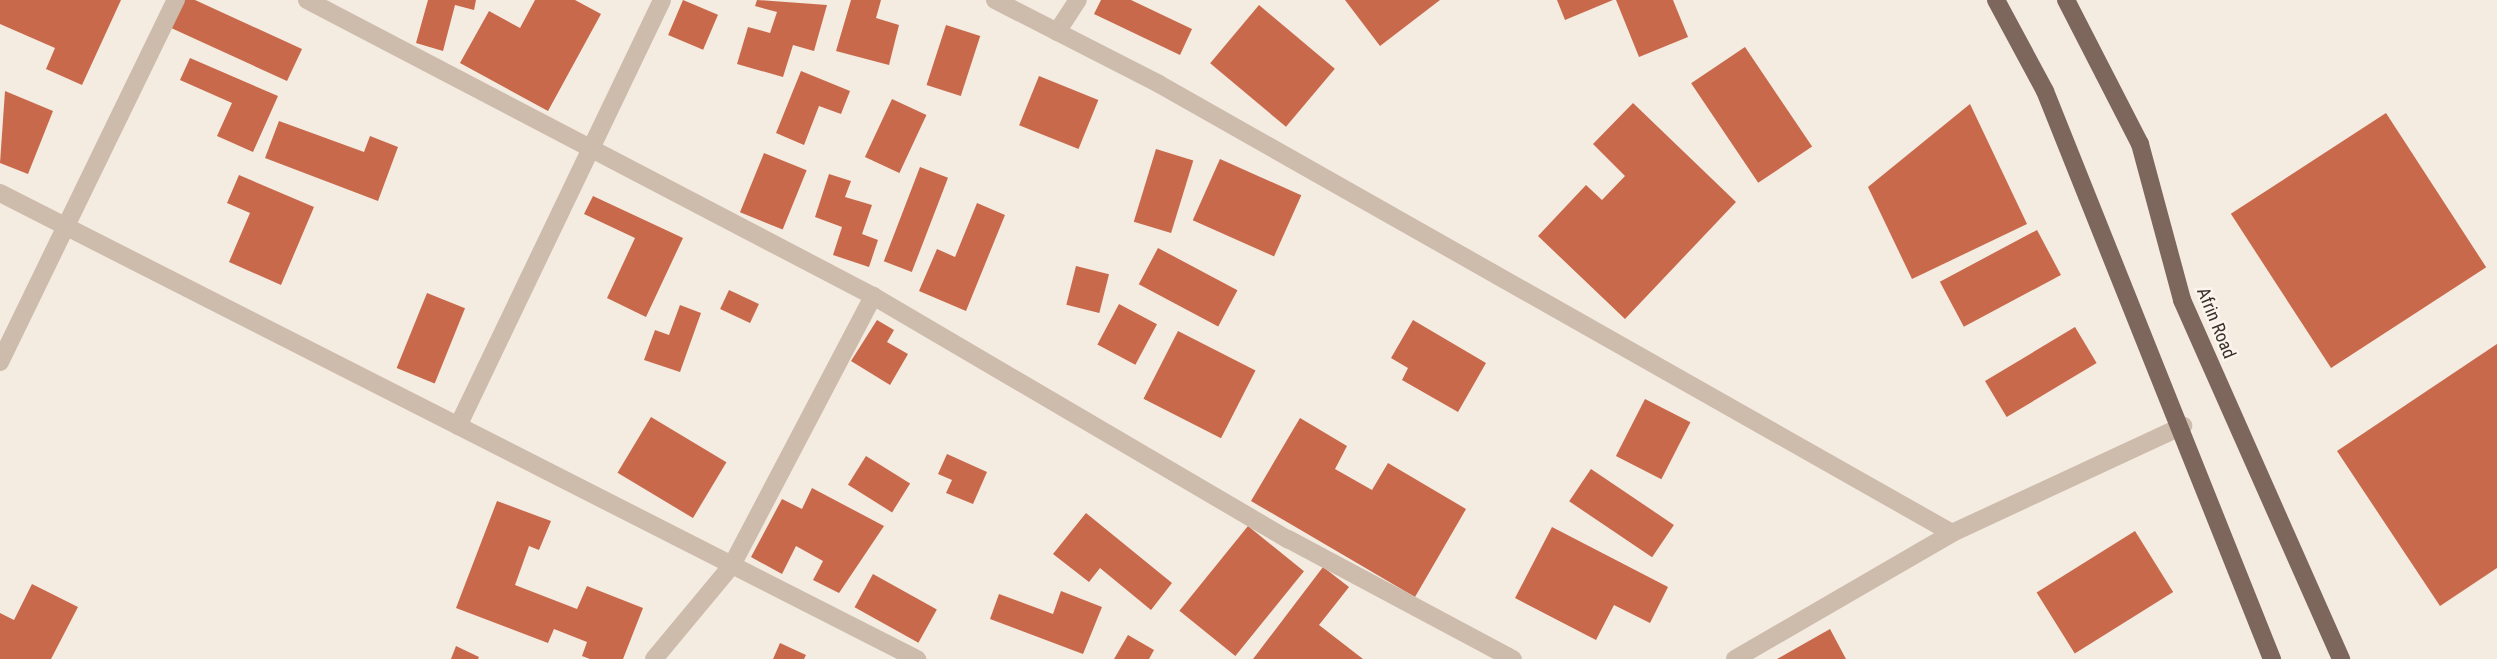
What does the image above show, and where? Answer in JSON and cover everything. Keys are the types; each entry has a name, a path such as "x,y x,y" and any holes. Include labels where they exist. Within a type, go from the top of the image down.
{"main road":[{"path":"1996,0 2045,91 2183,426 2272,659"},
{"name":"Afrin Road","path":"2066,0 2140,144 2182,300 2341,659"}],"street":[{"path":"0,362 61,225 176,0"},
{"path":"307,0 873,296 1288,539 1513,659"},
{"path":"458,426 662,0"},
{"path":"995,0 1952,533"},
{"path":"1056,32 1078,0"},
{"path":"0,193 917,659"},
{"path":"654,659 732,565 873,296"},
{"path":"1735,659 1952,533 2183,426"}],"building":[{"path":"0,0 121,0 82,85 46,69 55,48 0,24"},
{"path":"181,0 195,0 302,49 287,81 169,27"},
{"path":"428,0 476,0 474,10 455,5 443,51 416,43"},
{"path":"535,0 575,0 601,14 548,111 460,63 489,11 520,28"},
{"path":"683,0 718,15 703,50 668,35"},
{"path":"757,0 827,5 814,51 793,45 783,77 737,64 748,27 770,33 777,12 755,6"},
{"path":"851,0 881,0 876,18 899,25 889,65 836,51"},
{"path":"1101,0 1131,0 1192,29 1180,55 1094,14"},
{"path":"1345,0 1440,0 1380,46"},
{"path":"1557,0 1613,0 1565,20"},
{"path":"1616,0 1673,0 1688,37 1639,57"},
{"path":"1259,5 1335,69 1286,127 1210,63"},
{"path":"946,25 980,36 961,96 927,85"},
{"path":"1745,47 1812,146 1758,183 1691,83"},
{"path":"190,58 278,96 253,152 217,136 232,103 180,80"},
{"path":"801,71 850,91 841,114 819,106 804,145 776,133"},
{"path":"1039,76 1098,100 1078,149 1019,125"},
{"path":"5,91 53,111 28,174 0,163"},
{"path":"892,99 926,115 899,173 865,157"},
{"path":"1633,103 1736,202 1625,319 1538,236 1586,185 1602,200 1625,176 1593,144"},
{"path":"1970,104 2027,224 1912,279 1868,187"},
{"path":"2386,113 2486,267 2331,368 2231,214"},
{"path":"279,121 364,152 370,136 398,147 378,201 265,158"},
{"path":"1156,149 1193,160 1171,233 1134,222"},
{"path":"764,153 807,170 783,230 740,212"},
{"path":"1220,159 1301,195 1274,256 1193,220"},
{"path":"920,167 948,178 912,272 884,261"},
{"path":"829,174 851,181 845,197 872,205 862,234 878,240 869,267 833,255 842,227 815,217"},
{"path":"239,175 314,207 281,285 229,262 250,213 227,203"},
{"path":"593,196 683,238 646,317 607,298 635,238 584,214"},
{"path":"977,203 1005,215 966,311 919,291 937,249 955,257"},
{"path":"2037,230 2061,275 1964,327 1940,282"},
{"path":"1158,248 1237,290 1218,326 1139,284"},
{"path":"1076,266 1109,274 1099,313 1066,305"},
{"path":"729,290 759,304 750,323 720,309"},
{"path":"427,293 465,308 435,383 397,368"},
{"path":"1119,304 1157,324 1135,365 1097,345"},
{"path":"680,305 701,313 680,372 644,360 655,330 669,335"},
{"path":"877,320 894,330 887,342 908,354 890,385 851,361"},
{"path":"1413,320 1486,363 1458,412 1402,380 1408,368 1391,358"},
{"path":"2075,327 2097,363 2007,417 1985,381"},
{"path":"1178,331 1256,370 1221,438 1143,399"},
{"path":"2497,344 2497,568 2440,606 2337,451"},
{"path":"1645,399 1690,422 1661,479 1616,456"},
{"path":"651,417 726,462 693,518 618,473"},
{"path":"1300,418 1347,446 1335,469 1372,490 1388,463 1466,509 1415,597 1251,501"},
{"path":"947,454 987,472 973,504 946,493 952,480 938,474"},
{"path":"866,456 910,484 892,512 848,485"},
{"path":"1591,469 1674,525 1652,557 1569,501"},
{"path":"812,488 884,526 839,593 813,580 823,561 796,546 782,574 751,557 782,499 802,509"},
{"path":"497,501 551,521 539,550 529,546 515,585 577,609 587,586 643,608 623,659 590,659 582,656 587,642 554,629 548,643 456,608"},
{"path":"1086,513 1172,583 1151,610 1100,568 1089,582 1053,554"},
{"path":"1248,526 1304,571 1235,656 1179,611"},
{"path":"1552,527 1668,587 1650,623 1614,605 1596,640 1515,598"},
{"path":"2135,531 2173,592 2075,654 2037,592"},
{"path":"1323,567 1349,587 1319,625 1363,659 1253,659"},
{"path":"873,574 937,609 918,643 855,607"},
{"path":"32,584 78,607 51,659 0,659 0,613 14,620"},
{"path":"1061,591 1102,607 1083,654 990,619 999,594 1053,614"},
{"path":"1830,629 1846,659 1777,659"},
{"path":"1128,635 1154,650 1149,659 1114,659"},
{"path":"780,643 806,655 804,659 773,659"},
{"path":"456,646 479,657 478,659 451,659"}]}
